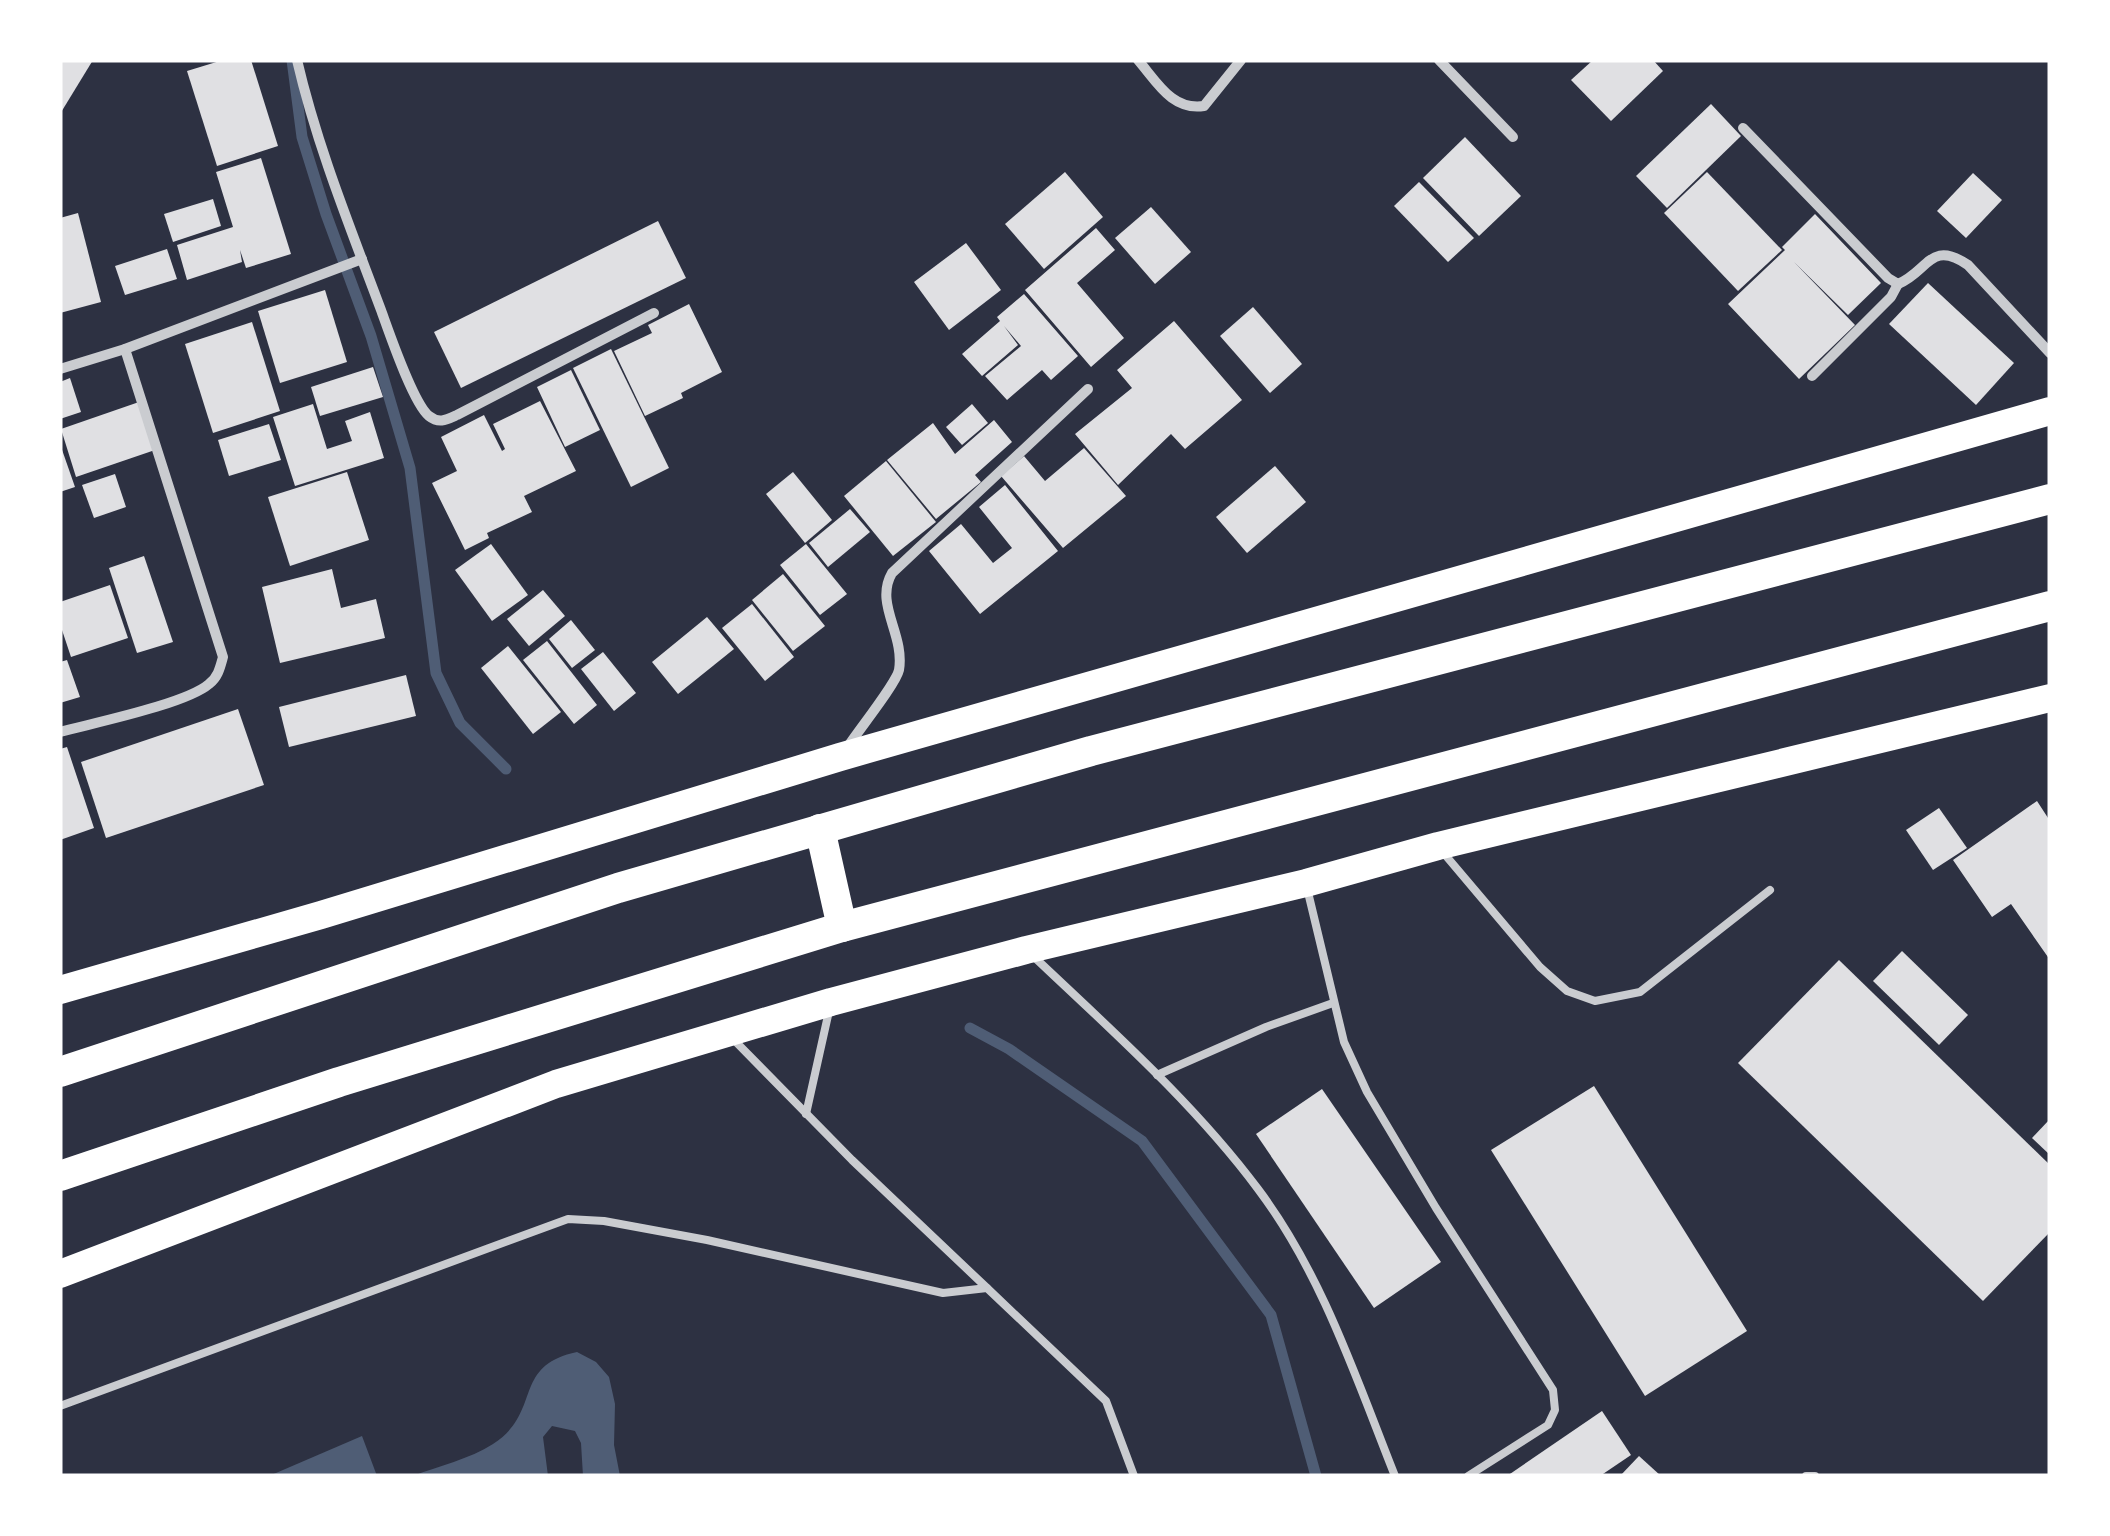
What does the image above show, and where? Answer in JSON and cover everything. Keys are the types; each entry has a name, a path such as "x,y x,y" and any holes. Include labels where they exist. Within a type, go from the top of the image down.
{"highway":[{"path":"60,990 840,757 2050,410"},
{"path":"60,1072 618,888 820,829 1091,751 2050,499"},
{"path":"60,1176 358,1076 842,927 2050,606"},
{"path":"60,1274 556,1084 831,1002 1438,846 2050,698"},
{"path":"820,829 842,927"}],"street":[{"path":"297,60 320,152 359,261 423,410 432,419 444,422 654,312"},
{"path":"1138,60 1178,104 1193,108 1204,106 1241,60"},
{"path":"1440,60 1514,137"},
{"path":"1742,128 1898,284"},
{"path":"1812,376 1891,296 1898,284 1908,280 1932,257 1944,254 1968,265 2050,354"},
{"path":"60,369 359,261"},
{"path":"60,732 144,710 200,690 220,672 223,657 125,348"},
{"path":"840,757 898,674 900,641 884,596 892,573 1088,389"}],"lane":[{"path":"1438,846 1540,967 1566,991 1595,1001 1640,992 1770,890"},
{"path":"1306,883 1344,1042 1367,1092 1553,1390 1555,1410 1548,1425 1468,1476"},
{"path":"1026,950 1157,1075 1260,1191 1306,1264 1328,1310 1394,1476"},
{"path":"806,1114 831,1002"},
{"path":"1157,1075 1333,1003"},
{"path":"727,1033 806,1114 1106,1401 1134,1476"},
{"path":"60,1406 568,1219 604,1221 707,1240 943,1293 988,1288"},
{"path":"1806,1476 1815,1476"}],"water":[{"path":"577,1352 596,1362 609,1377 620,1476 583,1476 581,1443 575,1431 552,1426 543,1437 548,1476 413,1476 493,1444 518,1418 543,1368"},
{"path":"362,1436 377,1476 269,1476"}],"building":[{"path":"60,60 93,60 60,114"},
{"path":"223,60 251,60 278,146 217,166 187,71"},
{"path":"1593,60 1653,60 1663,71 1611,121 1571,80"},
{"path":"1711,104 1741,136 1667,208 1636,176"},
{"path":"1465,137 1521,196 1479,236 1423,178"},
{"path":"261,158 291,254 246,268 240,250 242,262 187,280 177,245 233,227 216,172"},
{"path":"1065,172 1103,217 1044,269 1005,224"},
{"path":"1707,172 1782,250 1738,291 1664,213"},
{"path":"1973,173 2002,200 1966,238 1937,211"},
{"path":"1419,182 1474,238 1448,262 1394,206"},
{"path":"213,199 221,226 173,242 164,214"},
{"path":"1151,207 1191,252 1155,284 1115,238"},
{"path":"78,213 101,302 60,313 60,218"},
{"path":"1815,214 1881,283 1848,315 1794,262 1855,325 1799,379 1728,304 1785,250 1782,247"},
{"path":"658,221 686,278 461,388 434,332"},
{"path":"1096,228 1115,250 1077,283 1124,338 1091,367 1025,290"},
{"path":"966,243 1001,290 949,330 914,282"},
{"path":"167,249 177,279 125,295 115,266"},
{"path":"1928,283 2014,363 1976,405 1889,324"},
{"path":"325,290 347,362 280,383 258,311"},
{"path":"1024,294 1078,356 1051,380 1042,370 1007,400 985,376 1021,346 1004,326 1018,345 982,376 962,354"},
{"path":"689,304 722,372 681,393 683,398 645,416 614,351 652,333 648,325"},
{"path":"1253,307 1302,364 1270,393 1220,336"},
{"path":"1174,321 1242,400 1185,449 1171,434 1118,485 1075,434 1132,388 1117,370"},
{"path":"252,322 280,411 213,433 185,344"},
{"path":"611,349 669,468 631,487 573,368"},
{"path":"373,367 383,397 320,416 311,387"},
{"path":"571,370 600,430 565,447 537,387"},
{"path":"70,378 81,412 60,419 60,382"},
{"path":"540,401 576,471 524,496 532,512 487,533 489,538 465,550 432,483 457,471 441,437 484,415 502,451 505,449 493,424"},
{"path":"139,402 155,450 76,477 61,429"},
{"path":"313,404 327,449 352,441 345,421 370,412 384,458 295,486 273,417"},
{"path":"972,404 988,423 962,445 946,427"},
{"path":"994,420 1012,442 975,475 981,482 936,519 887,460 933,423 955,454"},
{"path":"269,424 281,460 229,476 218,440"},
{"path":"60,444 75,487 60,492"},
{"path":"1084,448 1126,496 1063,548 1001,476 1024,456 1045,481"},
{"path":"886,461 936,522 893,556 844,496"},
{"path":"1275,466 1306,502 1247,553 1216,517"},
{"path":"347,472 369,540 290,566 268,497"},
{"path":"793,472 832,520 805,543 766,494"},
{"path":"115,474 126,507 94,518 82,485"},
{"path":"1005,485 1058,551 980,614 929,551 961,524 993,563 1012,548 979,507"},
{"path":"850,509 870,532 828,567 809,543"},
{"path":"491,544 528,595 492,621 455,570"},
{"path":"806,544 847,594 820,615 780,565"},
{"path":"144,556 173,642 137,653 109,568"},
{"path":"332,569 341,608 376,599 385,638 280,663 262,587"},
{"path":"783,574 825,626 793,651 752,600"},
{"path":"110,585 128,638 71,657 60,624 60,602"},
{"path":"543,590 565,616 529,646 507,619"},
{"path":"752,604 794,657 765,681 722,628"},
{"path":"707,617 734,649 678,694 652,662"},
{"path":"571,620 595,650 572,668 549,639"},
{"path":"547,641 597,705 574,724 523,660"},
{"path":"508,646 561,712 533,734 481,668"},
{"path":"603,652 636,693 614,711 581,669"},
{"path":"67,660 80,697 60,703 60,662"},
{"path":"406,675 416,716 289,747 279,707"},
{"path":"238,709 264,785 106,838 81,762"},
{"path":"67,747 94,828 60,840 60,749"},
{"path":"2037,801 2050,821 2050,960 2011,904 1992,917 1953,860"},
{"path":"1939,808 1967,848 1933,870 1906,830"},
{"path":"1902,951 1968,1015 1939,1045 1873,981"},
{"path":"1839,960 2050,1165 2050,1232 1983,1301 1738,1063"},
{"path":"1594,1086 1747,1331 1645,1396 1491,1150"},
{"path":"1322,1089 1441,1262 1374,1308 1256,1134"},
{"path":"2050,1119 2050,1155 2032,1138"},
{"path":"1602,1411 1631,1455 1600,1476 1507,1476"},
{"path":"1639,1456 1661,1476 1620,1476"}],"waterway":[{"path":"292,60 302,137 371,336 410,468 436,673 460,723 506,769"},
{"path":"970,1028 1009,1049 1142,1141 1271,1315 1316,1476"}]}
